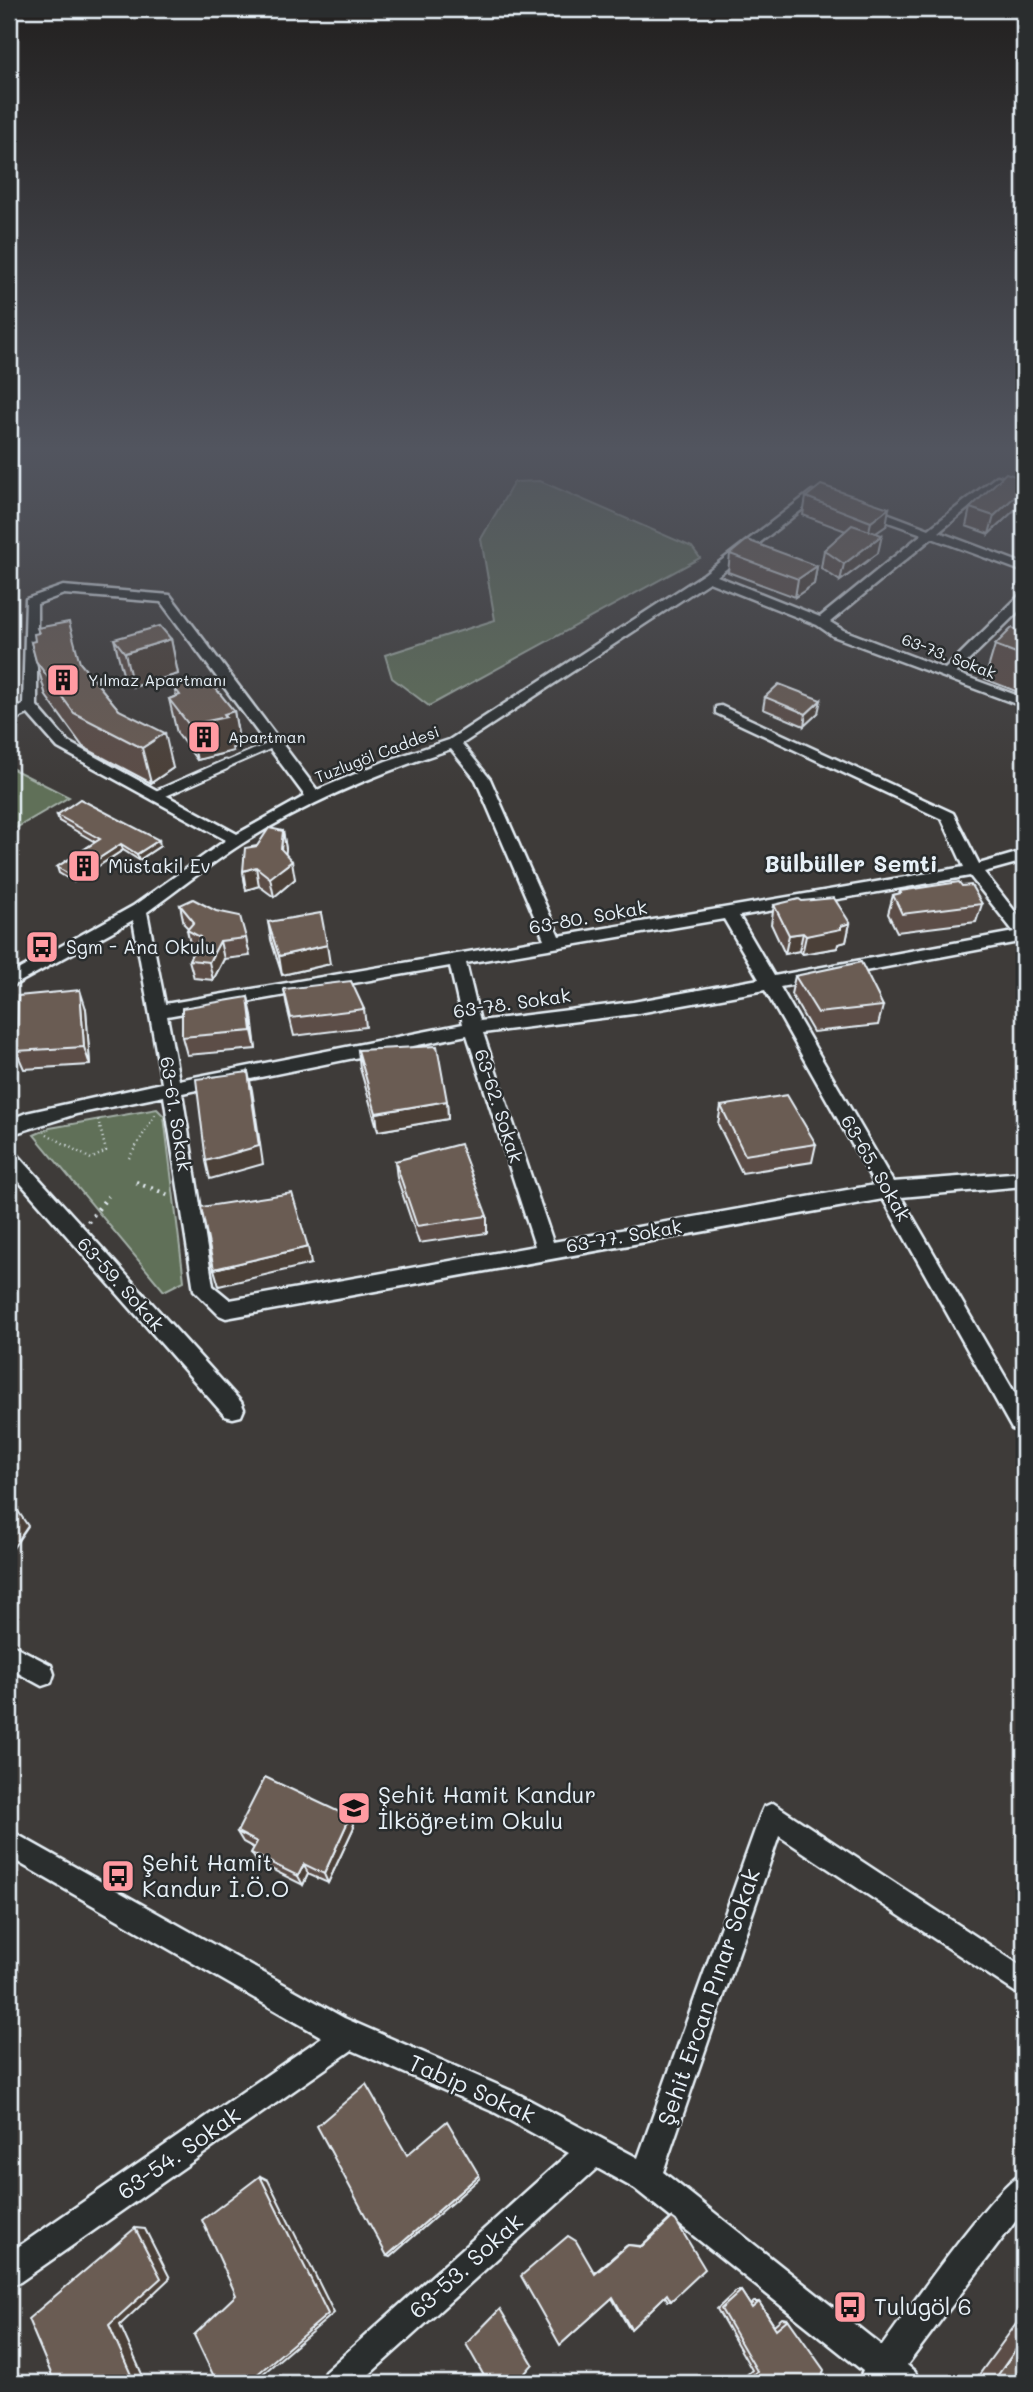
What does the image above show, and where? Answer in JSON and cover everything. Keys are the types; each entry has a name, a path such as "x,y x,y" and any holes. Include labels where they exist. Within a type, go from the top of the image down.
{"street":[{"name":"Tuzlugöl Caddesi","path":"9,982 139,910 237,840 313,797 391,764 454,743 725,564"},
{"path":"822,622 893,564"},
{"name":"63-73. Sokak","path":"708,577 822,622 838,633 1024,703"},
{"path":"237,840 64,745 30,707 31,602 63,590 165,598 313,797"},
{"path":"948,673 1024,600"},
{"path":"9,718 30,707"},
{"path":"721,710 947,816 974,870 1024,935"},
{"path":"454,743 483,779 554,944"},
{"name":"63-80. Sokak","path":"158,1012 730,914 974,870 1024,856"},
{"name":"63-61. Sokak","path":"139,910 173,1091 204,1290 226,1309"},
{"name":"63-65. Sokak","path":"730,914 1022,1422"},
{"name":"63-78. Sokak","path":"16,1125 94,1104 173,1091 473,1028 633,1007 1024,935"},
{"name":"63-62. Sokak","path":"457,960 473,1028 546,1250"},
{"name":"63-59. Sokak","path":"9,1158 233,1409"},
{"name":"63-77. Sokak","path":"226,1309 889,1190 1024,1179"},
{"path":"9,1655 42,1674"},
{"name":"Şehit Ercan Pınar Sokak","path":"646,2178 773,1816 1024,1984"},
{"name":"Tabip Sokak","path":"9,1843 349,2035 506,2103 596,2148 646,2178 889,2378"},
{"name":"63-54. Sokak","path":"9,2271 349,2035"},
{"name":"63-53. Sokak","path":"336,2383 596,2148"},
{"path":"889,2378 985,2234 1024,2187"}],"lane":[{"path":"155,796 274,744"}],"path":[{"path":"129,1158 173,1091"},
{"path":"16,1125 91,1159 106,1151 94,1104"},
{"path":"136,1182 190,1204"},
{"path":"77,1235 108,1196"}],"green space":[{"path":"485,564 690,564 429,706 392,678 385,655 495,620"},
{"path":"9,767 69,797 9,832"},
{"path":"157,1109 164,1116 184,1281 164,1291 34,1135 50,1128"}],"building":[{"path":"756,564 811,564 817,566 798,579"},
{"path":"69,622 80,663 119,710 165,733 142,748 74,713 36,661 31,642 35,641 34,634 39,633 37,628"},
{"path":"160,626 171,639 125,653 114,639"},
{"path":"1012,628 1024,633 1024,656 995,645"},
{"path":"197,680 203,688 213,685 234,711 224,714 226,717 189,725 169,699 180,695 174,687"},
{"path":"779,684 821,700 806,714 765,697"},
{"path":"80,799 159,840 137,854 121,844 72,876 57,867 100,839 57,815"},
{"path":"269,828 283,831 281,849 292,861 270,878 256,867 243,871 245,848 257,846"},
{"path":"959,882 962,886 971,885 982,904 902,914 893,895 901,893 900,891"},
{"path":"834,898 850,923 841,926 841,929 806,936 803,933 789,935 774,905 799,899"},
{"path":"193,899 216,911 240,916 246,938 220,941 209,962 189,960 200,937 187,930 194,922 180,905"},
{"path":"321,913 327,945 279,956 268,922"},
{"path":"861,962 883,1006 818,1013 795,976"},
{"path":"351,981 364,1009 291,1018 284,989"},
{"path":"80,990 84,1047 16,1051 18,996"},
{"path":"248,997 252,1031 182,1037 182,1008"},
{"path":"437,1046 447,1101 376,1113 358,1050"},
{"path":"248,1072 259,1146 206,1161 196,1079"},
{"path":"787,1095 816,1144 745,1155 721,1106"},
{"path":"460,1144 487,1216 417,1226 395,1161"},
{"path":"292,1193 308,1247 214,1269 201,1207"},
{"path":"9,1504 16,1508 9,1519"},
{"path":"265,1777 350,1817 324,1874 304,1864 298,1876 251,1853 257,1842 237,1832"},
{"path":"366,2084 407,2155 447,2121 479,2175 387,2256 317,2126"},
{"path":"260,2176 328,2314 247,2383 217,2383 194,2335 236,2295 202,2220"},
{"path":"672,2218 705,2269 671,2301 667,2294 631,2329 613,2297 560,2345 521,2276 568,2236 576,2241 595,2274 628,2245 642,2247"},
{"path":"135,2228 161,2278 109,2325 132,2377 125,2383 55,2383 28,2319"},
{"path":"741,2291 752,2308 759,2302 776,2329 788,2319 824,2370 820,2383 745,2383 757,2371 721,2309"},
{"path":"500,2309 533,2364 525,2373 529,2383 488,2383 466,2344"},
{"path":"1024,2338 1024,2383 994,2383 993,2382"}],"place":[{"name":"Yılmaz Apartmanı","path":"63,680"},
{"name":"Apartman","path":"204,737"},
{"name":"Müstakil Ev","path":"84,866"},
{"name":"Sgm - Ana Okulu","path":"42,947"},
{"name":"Şehit Hamit Kandur İlköğretim Okulu","path":"354,1808"},
{"name":"Şehit Hamit Kandur İ.Ö.O","path":"118,1876"},
{"name":"Tulugöl 6","path":"850,2307"}],"district":[{"name":"Bülbüller Semti","path":"851,864"}]}
